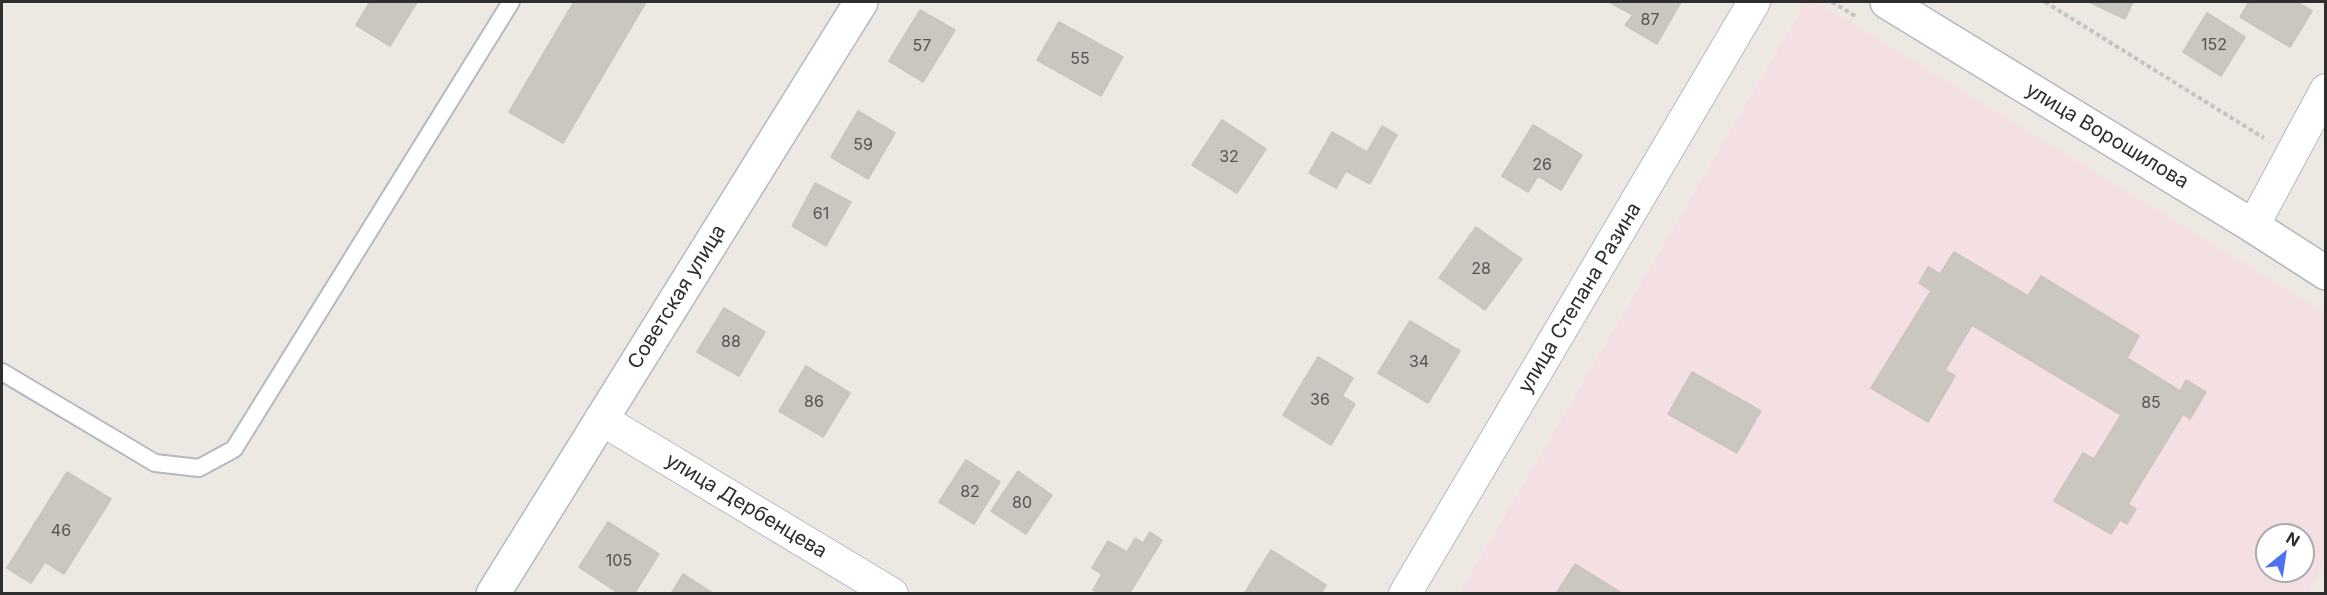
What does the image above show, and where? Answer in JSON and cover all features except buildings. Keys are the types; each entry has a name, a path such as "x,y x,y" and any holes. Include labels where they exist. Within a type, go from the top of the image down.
{"street":[{"name":"Советская улица","path":"493,594 861,2"},
{"name":"улица Степана Разина","path":"1405,594 1755,2"},
{"name":"улица Ворошилова","path":"1887,2 2253,226 2325,273"},
{"path":"2253,226 2325,90"},
{"name":"улица Дербенцева","path":"601,419 892,594"}],"lane":[{"path":"2,372 155,463 200,468 234,449 511,2"}],"path":[{"path":"2045,2 2291,155"}],"shaded area":[{"path":"1806,2 1817,2 2325,313 2325,562 2315,579 2315,523 2255,523 2255,583 2313,583 2307,593 1459,594"}]}
